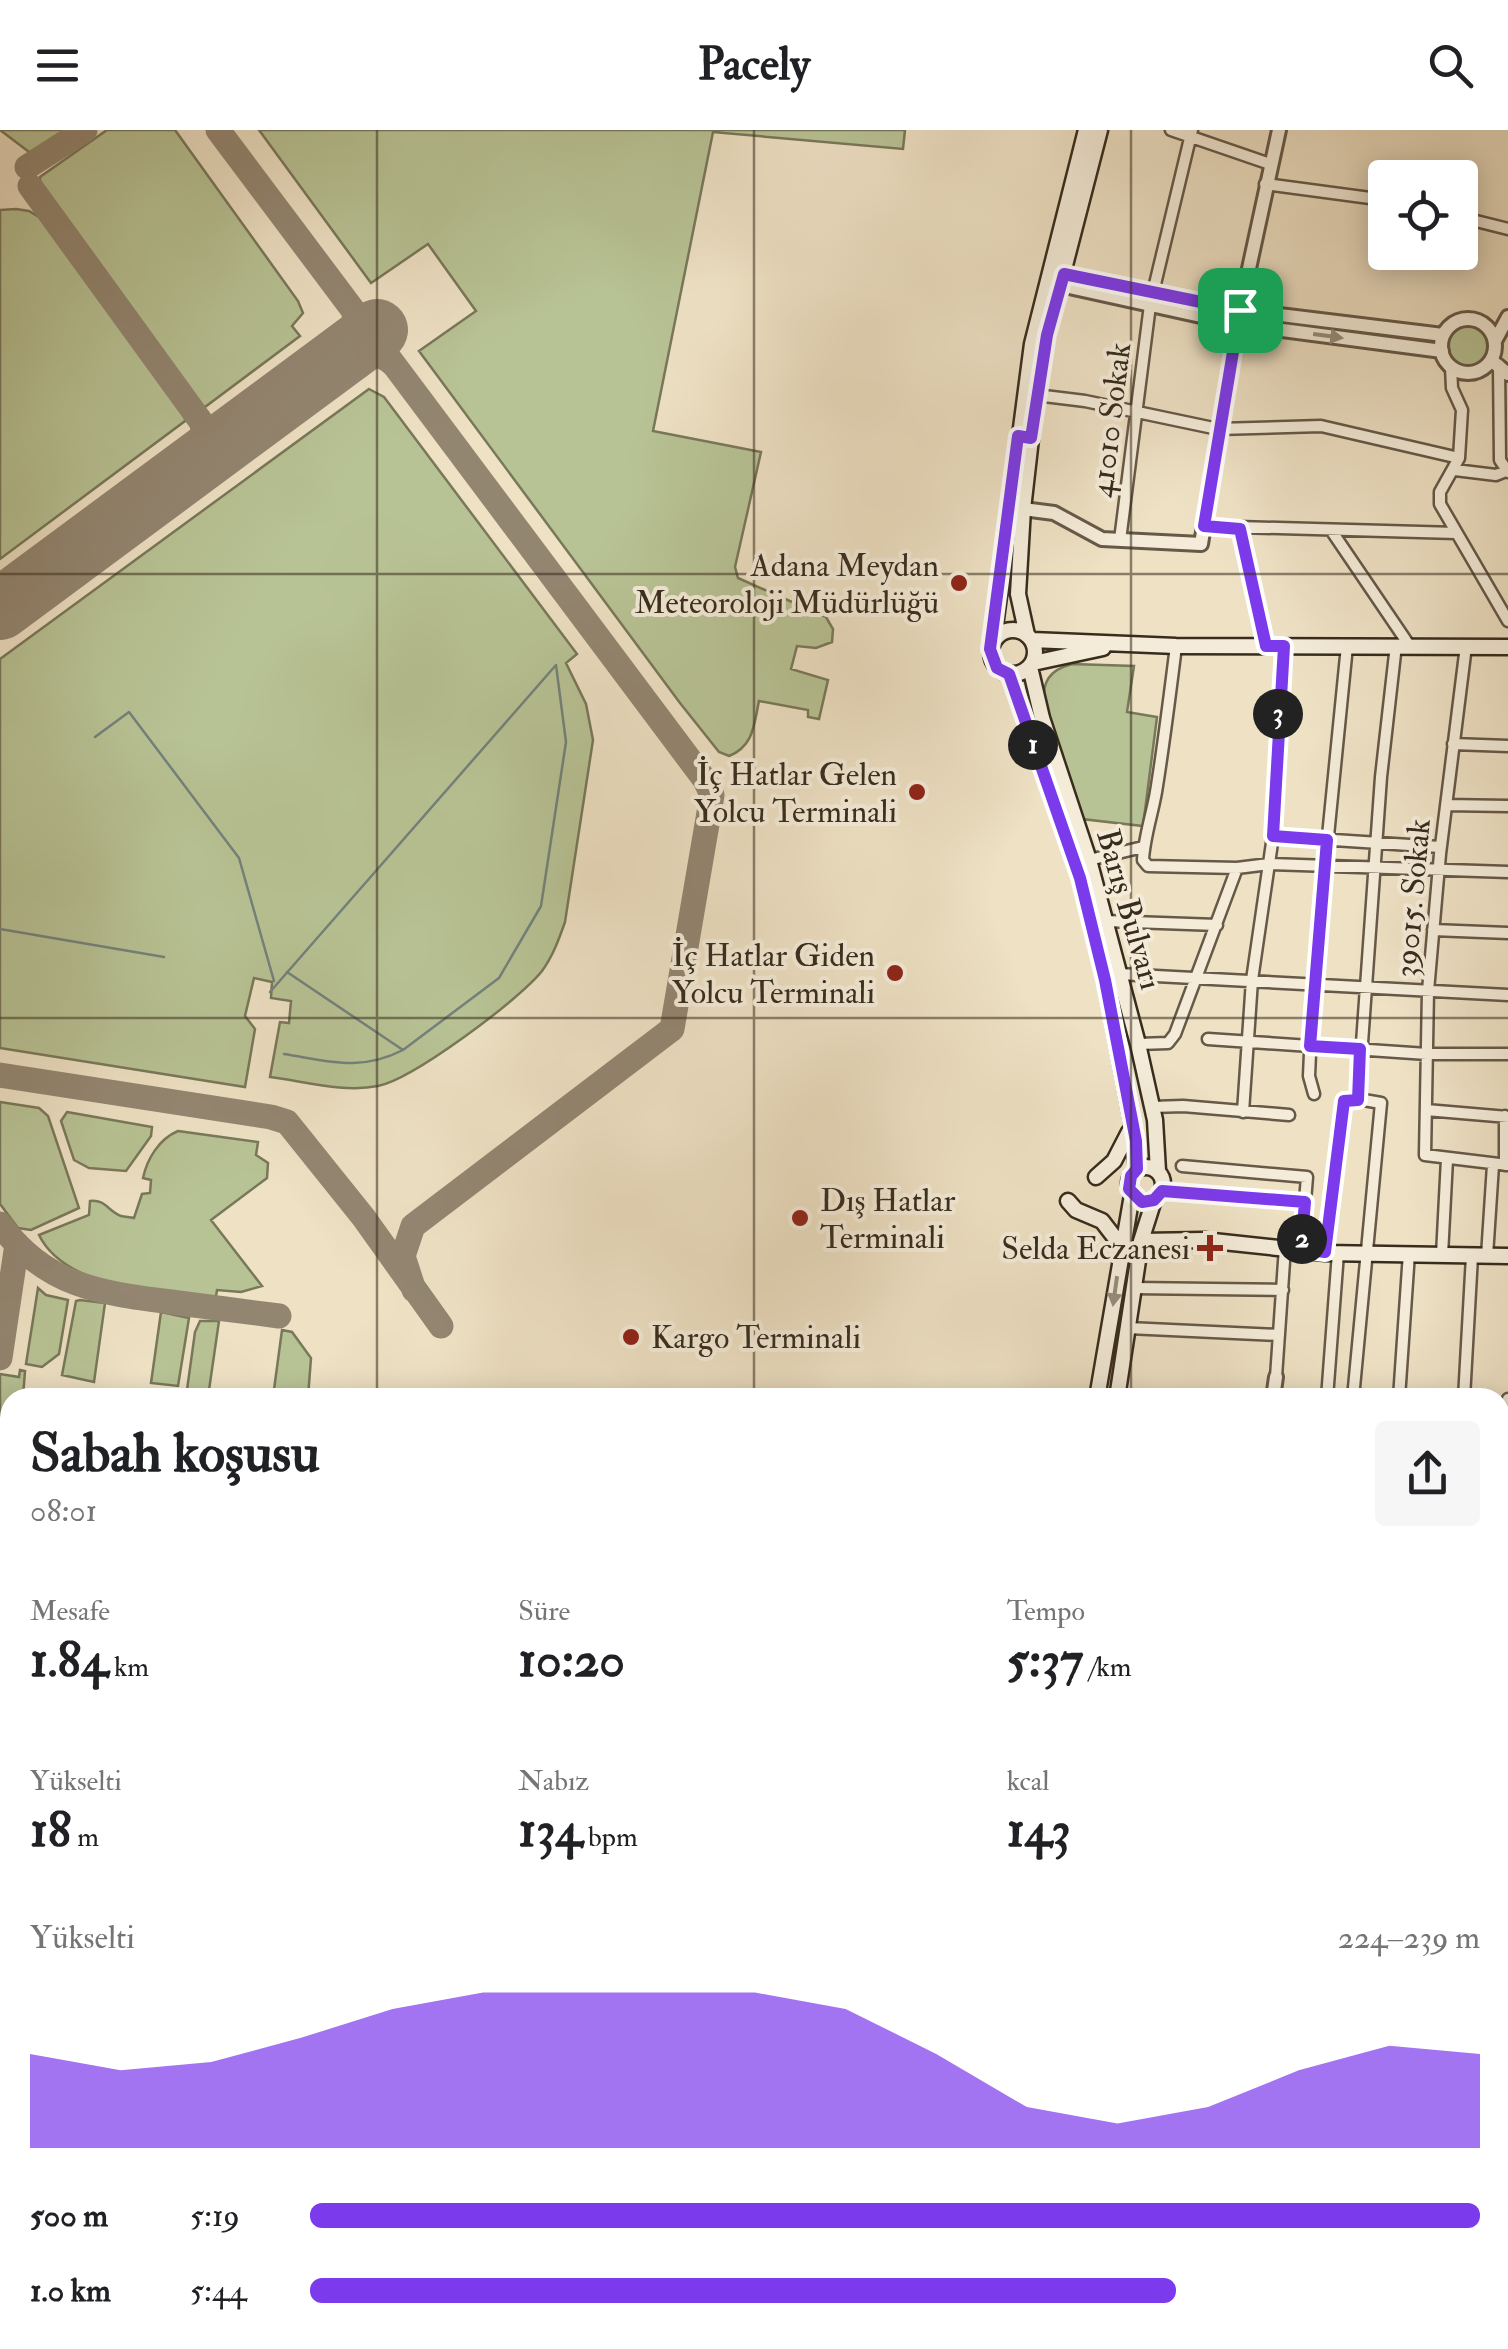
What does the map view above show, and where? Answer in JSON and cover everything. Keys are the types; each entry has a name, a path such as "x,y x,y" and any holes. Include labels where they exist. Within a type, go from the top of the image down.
{"main road":[{"name":"Barış Bulvarı","path":"1086,130 1036,395 1024,437 1018,594 1035,648 1031,665 1042,718 1090,860 1138,1044 1152,1107 1158,1171"},
{"name":"Barış Bulvarı","path":"1100,130 1058,278 1024,437 992,659 997,668 1009,674 1080,878 1105,980 1134,1130 1137,1169"},
{"path":"993,642 1008,630 1030,638 1176,646 1508,647"},
{"path":"1009,674 1128,642"},
{"path":"1096,1177 1114,1161 1128,1132 1134,1130"},
{"path":"1099,1388 1132,1195 1129,1180 1137,1169 1148,1167 1158,1171 1164,1181 1140,1241 1119,1388"},
{"path":"1132,1195 1142,1202 1158,1196"},
{"path":"1068,1201 1076,1210 1102,1221 1122,1247"},
{"path":"1140,1241 1204,1240 1331,1252 1508,1256"}],"street":[{"path":"1172,130 1191,133 1270,164"},
{"path":"1023,509 1054,512 1102,539 1201,544 1238,317 1279,130"},
{"name":"41010 Sokak","path":"1120,540 1151,299 1191,133"},
{"path":"1265,184 1368,198"},
{"path":"1478,222 1508,229"},
{"path":"1058,278 1238,317 1442,352"},
{"path":"1494,341 1508,316"},
{"path":"1238,317 1443,335"},
{"path":"1036,395 1218,429 1321,426 1457,464 1496,475 1508,471 1500,460 1499,366 1486,325 1474,319 1456,321 1443,335 1442,352 1451,367 1452,388 1462,410 1457,464 1440,492 1440,504 1508,621"},
{"path":"1451,367 1467,373 1499,366"},
{"path":"1498,406 1508,420"},
{"path":"1204,526 1456,533"},
{"path":"1240,529 1266,646"},
{"path":"1331,530 1402,645 1380,777 1358,1100"},
{"path":"1176,646 1160,771 1144,847 1143,860 1148,866 1237,868 1269,864 1508,872"},
{"path":"1243,1112 1252,980 1273,836 1284,646"},
{"path":"1314,1094 1309,1076 1314,986 1347,646"},
{"name":"39015. Sokak","path":"1447,1159 1425,1155 1428,991 1440,848 1466,646"},
{"path":"1454,744 1508,746"},
{"path":"1446,805 1508,806"},
{"path":"1273,836 1440,848"},
{"path":"1090,860 1144,847"},
{"path":"1138,1044 1168,1043 1175,1034 1237,868"},
{"path":"1105,921 1217,925"},
{"path":"1433,930 1508,933"},
{"path":"1119,974 1508,995"},
{"path":"1208,1038 1427,1054 1508,1054"},
{"path":"1327,1388 1331,1252 1344,1101 1358,1100 1381,1103 1353,1388"},
{"path":"1152,1107 1289,1115"},
{"path":"1426,1110 1507,1117 1502,1165 1480,1256 1465,1388"},
{"path":"1442,1255 1447,1159 1502,1165"},
{"path":"1182,1166 1307,1177 1301,1249"},
{"path":"1158,1196 1305,1202"},
{"path":"1274,1388 1285,1247"},
{"path":"1400,1388 1409,1253"},
{"path":"1133,1288 1283,1290"},
{"path":"1128,1328 1279,1335"}],"green space":[{"path":"0,130 69,130 41,150 29,152"},
{"path":"107,130 175,130 303,313 292,326 300,336 205,407 192,401 40,183 40,177"},
{"path":"259,130 905,130 903,149 713,132 653,431 761,452 735,567 738,578 826,617 833,629 832,642 816,648 797,646 791,669 828,680 819,719 808,717 808,710 759,701 752,733 744,746 729,756 719,752 419,351 476,311 428,244 371,283"},
{"path":"0,210 29,211 52,225 185,408 185,421 0,559"},
{"path":"1469,325 1484,331 1490,346 1484,361 1469,367 1454,361 1448,346 1454,331"},
{"path":"369,389 384,397 577,654 566,663 586,704 593,740 565,922 549,959 530,984 464,1037 415,1069 378,1086 337,1087 270,1077 280,1022 289,1023 291,1001 271,998 272,982 254,978 245,1016 255,1029 245,1087 0,1048 0,659"},
{"path":"1072,664 1134,666 1127,712 1157,717 1143,826 1082,819 1044,704 1049,678"},
{"path":"0,1102 39,1108 48,1116 79,1208 31,1230 18,1228 0,1204"},
{"path":"67,1112 152,1127 151,1136 126,1171 89,1168 74,1160 61,1121"},
{"path":"178,1131 258,1142 256,1155 268,1163 267,1178 211,1220 262,1286 241,1292 217,1290 215,1302 143,1291 93,1278 70,1267 52,1253 39,1235 89,1215 90,1201 134,1218 142,1194 150,1193 151,1180 143,1178 151,1157 165,1139"},
{"path":"38,1288 46,1295 68,1300 59,1354 42,1367 26,1364"},
{"path":"76,1301 105,1303 94,1382 62,1375"},
{"path":"161,1312 189,1318 178,1386 151,1383"},
{"path":"200,1321 219,1321 209,1388 187,1388"},
{"path":"282,1330 292,1332 311,1358 309,1388 274,1388"},
{"path":"20,1370 25,1371 24,1388 0,1388 0,1374 19,1377"}],"waterway":[{"path":"270,992 556,665 566,742 541,906 499,978 403,1050"},
{"path":"95,737 129,712 239,858 274,981"},
{"path":"0,929 164,957"},
{"path":"284,1054 358,1063 403,1050 287,972"}],"taxiway":[{"path":"27,167 85,130"},
{"path":"218,130 395,366 373,353 351,355 335,362 358,335 354,314"},
{"path":"30,186 202,423 204,441 197,463"},
{"path":"395,366 705,780 712,795 672,1029 413,1226 403,1256 414,1290"},
{"path":"0,1075 287,1122 364,1218 441,1326"},
{"path":"0,1224 36,1261 76,1283 121,1295 279,1316"},
{"path":"0,1358 17,1244"}],"runway":[{"path":"0,609 377,330"}],"place":[{"name":"Adana Meydan Meteoroloji Müdürlüğü","path":"959,583"},
{"name":"İç Hatlar Gelen Yolcu Terminali","path":"917,792"},
{"name":"İç Hatlar Giden Yolcu Terminali","path":"895,973"},
{"name":"Dış Hatlar Terminali","path":"800,1218"},
{"name":"Selda Eczanesi","path":"1210,1248"},
{"name":"Kargo Terminali","path":"631,1337"}],"route":[{"path":"1064,274 1240,310 1204,526 1240,529 1266,646 1284,646 1273,836 1327,840 1310,1046 1360,1049 1358,1100 1344,1101 1325,1252 1301,1249 1305,1202 1162,1191 1154,1200 1142,1202 1131,1193 1129,1180 1137,1169 1136,1141 1105,980 1080,878 1009,674 997,668 990,649 1018,436 1031,438 1047,335 1064,274"}]}
